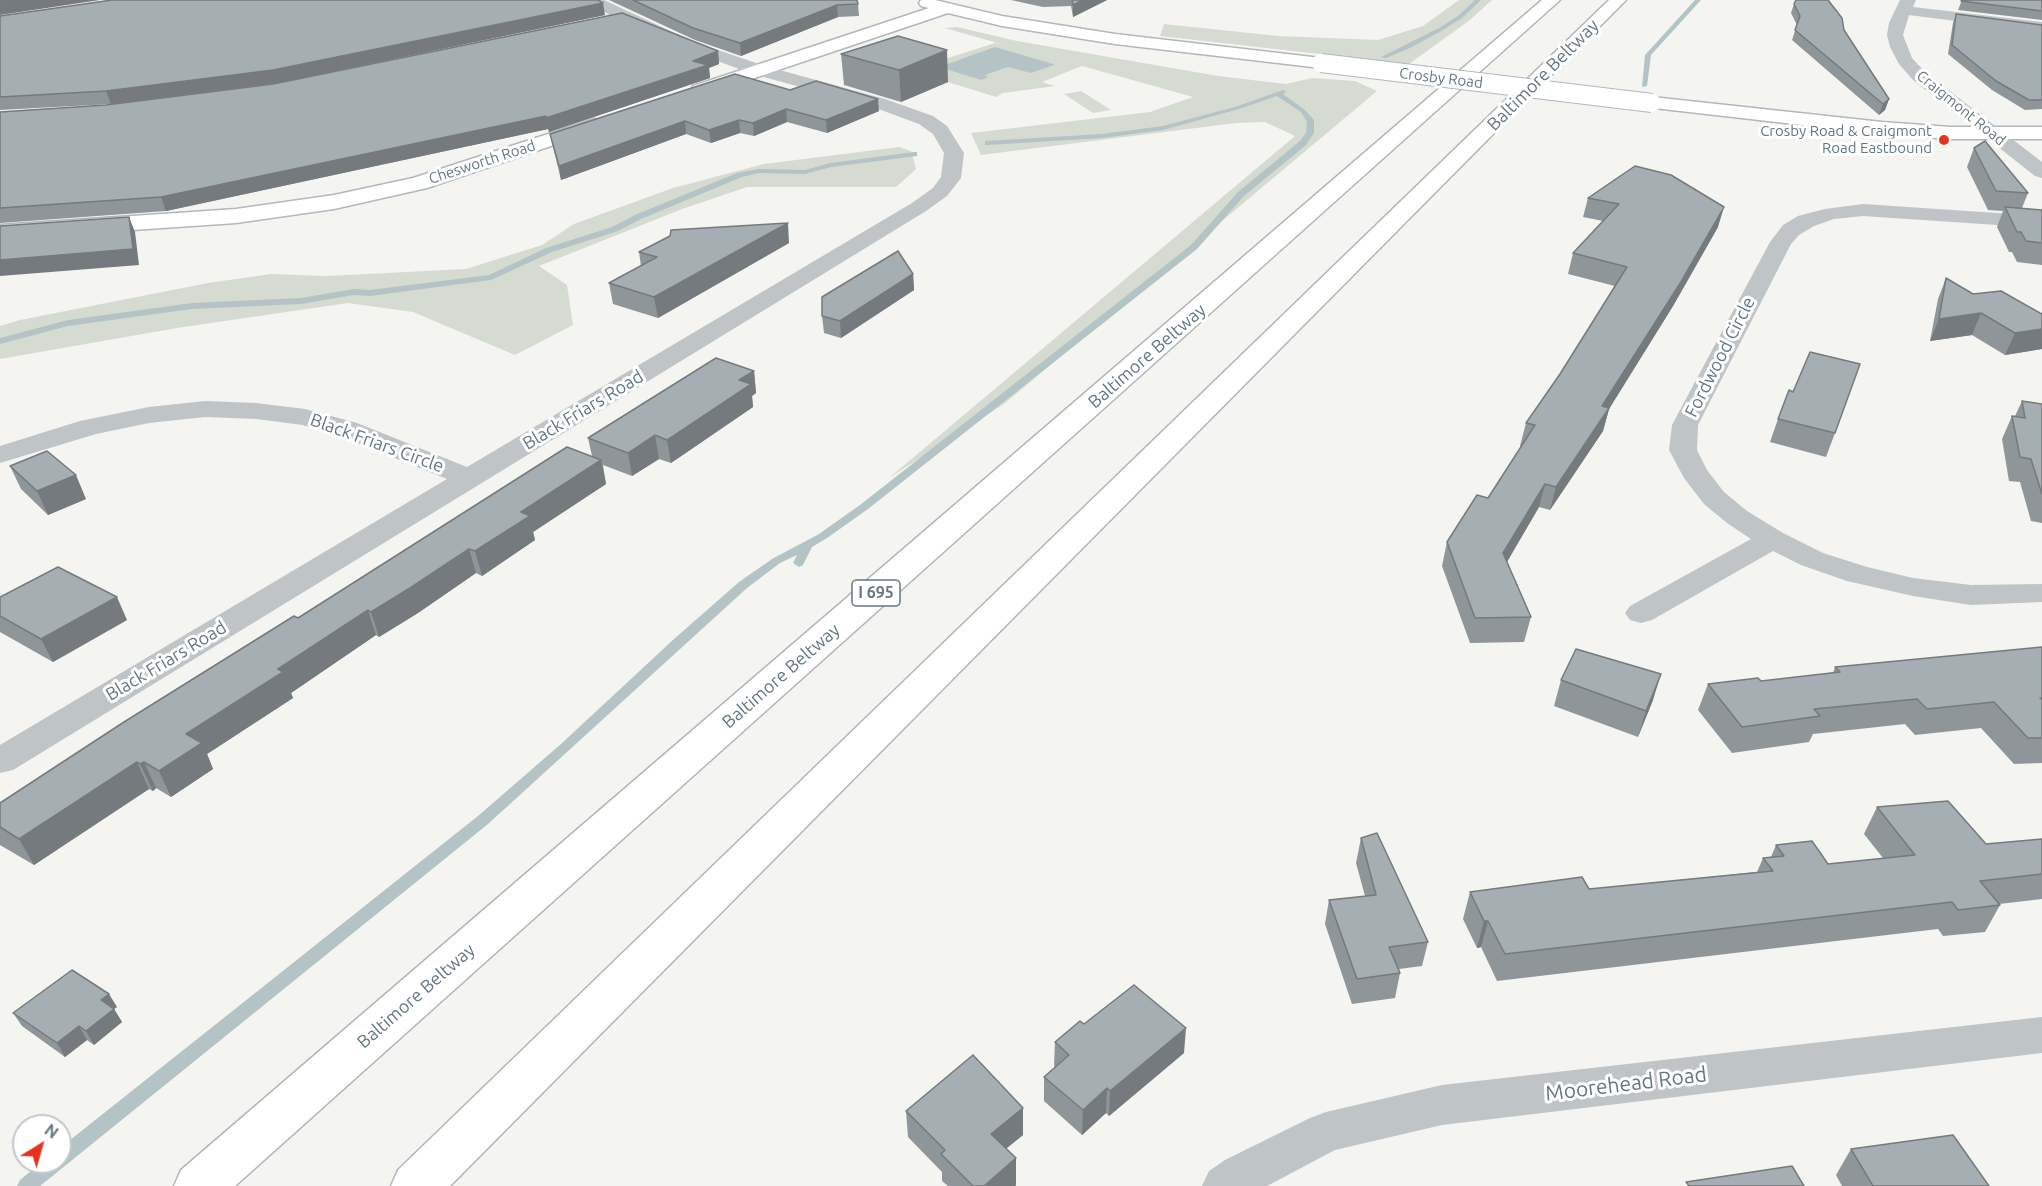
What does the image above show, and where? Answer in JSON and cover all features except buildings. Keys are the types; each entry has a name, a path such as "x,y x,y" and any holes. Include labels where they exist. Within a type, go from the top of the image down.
{"main road":[{"name":"Crosby Road","path":"916,0 1002,21 1115,39 1652,103 1828,123 1950,133 2042,133"},
{"name":"Baltimore Beltway","path":"199,1186 1552,0"},
{"name":"Baltimore Beltway","path":"416,1186 1618,0"},
{"path":"682,96 946,8"},
{"name":"Chesworth Road","path":"0,232 236,216 334,202 420,183 615,118"}],"street":[{"name":"Black Friars Road","path":"0,761 920,207 940,192 951,178 954,153 940,130 926,120 879,103 759,70 688,45 626,18 592,0"},
{"path":"1905,5 2042,27"},
{"name":"Craigmont Road","path":"1905,5 1895,35 1905,60 1919,76 2042,172"},
{"path":"602,23 626,18"},
{"name":"Fordwood Circle","path":"2042,222 1863,210 1832,213 1806,221 1791,230 1781,242 1696,401 1685,425 1683,450 1694,472 1714,498 1737,517 1772,539 1812,559 1858,574 1913,587 1971,595 2042,593"},
{"name":"Black Friars Circle","path":"0,455 90,427 149,415 205,409 256,411 305,417 347,429 470,478"},
{"path":"1641,613 1772,539"},
{"name":"Moorehead Road","path":"1226,1186 1242,1175 1326,1132 1442,1105 2042,1035"}],"shaded area":[{"path":"1459,0 1492,0 1470,20 1409,64 1160,36 1164,24 1278,36 1378,40 1423,26"},
{"path":"957,27 1017,41 1218,76 1286,84 1312,78 1355,81 1377,91 1004,404 889,478 1295,136 1265,122 1236,123 981,155 971,133 1150,112 1193,97 1011,46 1082,66 1042,82 1055,86 1003,93 996,97 932,77 923,66 995,43 1001,44 945,28"},
{"path":"995,47 1054,65 1031,73 1008,67 985,75 988,77 981,80 939,67"},
{"path":"1081,91 1111,110 1093,113 1064,94"},
{"path":"899,147 911,151 916,169 896,187 747,187 682,209 539,266 567,285 573,325 515,355 413,312 348,303 177,328 0,359 0,326 20,320 208,283 271,274 327,276 466,269 542,245 574,224 673,188 764,164"}],"waterway":[{"path":"1384,57 1441,29 1460,17 1478,0"},
{"path":"1644,86 1648,55 1698,0"},
{"path":"988,143 1102,136 1163,128 1237,108 1283,92"},
{"path":"807,545 864,507 1194,247 1241,194 1303,143 1310,133 1311,122 1303,111 1278,94"},
{"path":"0,341 68,323 192,306 301,301 354,292 370,293 491,277 549,250 615,229 638,217 740,175 759,171 805,172 830,165 914,154"},
{"path":"72,1149 483,820 743,585 776,561 807,545"},
{"path":"799,563 807,545"},
{"path":"26,1186 41,1174"}],"place":[{"name":"Crosby Road & Craigmont Road Eastbound","path":"1944,140"}]}
